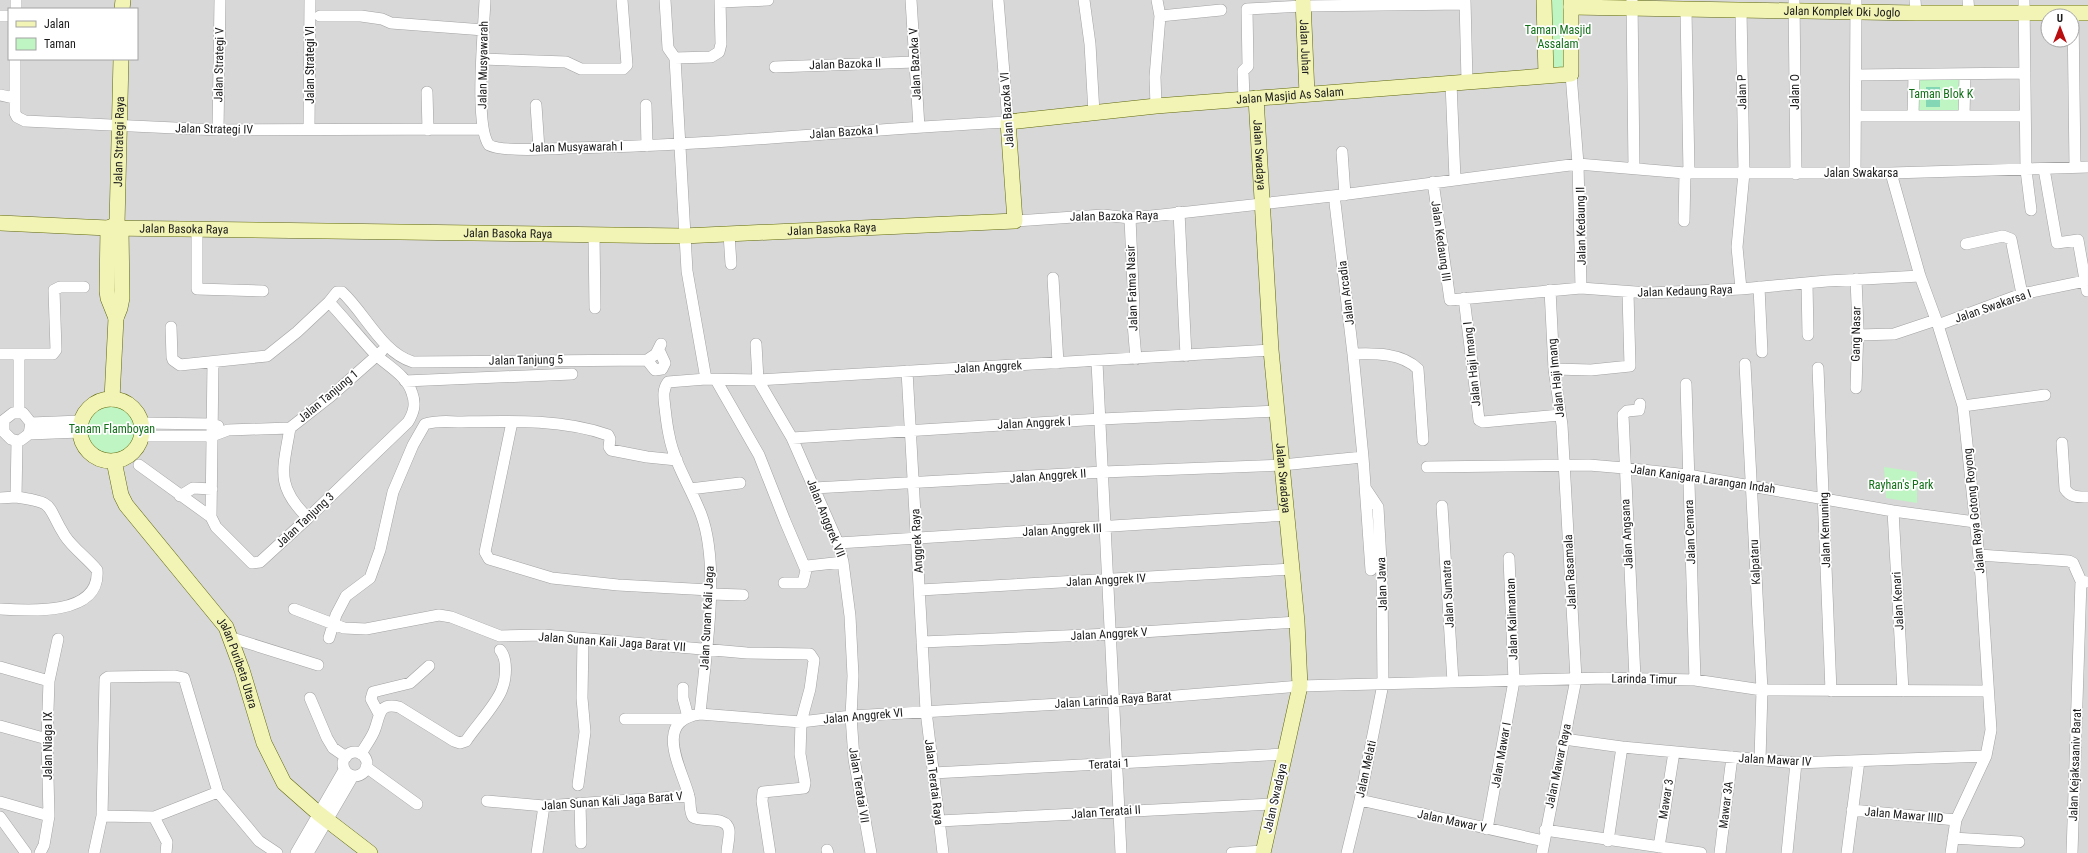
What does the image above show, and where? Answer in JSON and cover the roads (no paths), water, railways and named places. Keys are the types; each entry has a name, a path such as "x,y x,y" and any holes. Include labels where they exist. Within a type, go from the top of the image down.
{"street":[{"name":"Jalan Strategi V","path":"218,130 220,0"},
{"name":"Jalan Strategi VI","path":"309,130 310,0"},
{"name":"Jalan Musyawarah","path":"483,130 482,59 485,0"},
{"path":"482,59 566,62 581,69 623,69 627,65 622,0"},
{"path":"665,0 668,48 675,58 686,271 711,379 759,455 805,568 803,582 784,583"},
{"path":"675,58 711,57 719,52 721,44 720,1 768,0"},
{"name":"Jalan Bazoka V","path":"911,0 919,127"},
{"name":"Jalan Bazoka VI","path":"998,0 1015,221"},
{"path":"1084,0 1090,44 1094,113"},
{"path":"1156,106 1155,77 1160,16 1157,0"},
{"path":"1544,0 1546,75"},
{"path":"1250,99 1243,71 1248,66 1247,9 1303,3 1465,2 1467,82"},
{"name":"Jalan Juhar","path":"1303,3 1307,94"},
{"path":"1571,4 1572,74"},
{"name":"Jalan Komplek Dki Joglo","path":"1571,4 1659,4 1686,10 1741,10 1794,5 1915,7 2024,6 2081,13"},
{"path":"1632,4 1634,168"},
{"name":"Jalan O","path":"1794,5 1796,174"},
{"path":"1855,173 1856,6"},
{"path":"2024,6 2026,170 2030,210"},
{"path":"1160,16 1221,10"},
{"path":"1684,221 1687,173 1686,10"},
{"name":"Jalan P","path":"1741,10 1744,173 1738,242 1741,289"},
{"path":"2075,167 2081,13"},
{"path":"320,16 361,16 378,18 391,23 484,30"},
{"path":"0,96 14,98 15,60"},
{"name":"Jalan Strategi Raya","path":"116,224 121,60"},
{"name":"Jalan Bazoka II","path":"774,68 915,62"},
{"path":"1856,75 2025,73"},
{"name":"Jalan Masjid As Salam","path":"1008,122 1156,106 1572,74"},
{"name":"Jalan Kedaung II","path":"1572,74 1578,164 1582,288"},
{"path":"1964,116 1965,74"},
{"path":"1913,116 1914,75"},
{"path":"1451,83 1455,179"},
{"path":"428,92 428,130"},
{"name":"Jalan Strategi IV","path":"14,98 16,115 26,121 119,127 218,130 483,130"},
{"name":"Jalan Swadaya","path":"1250,99 1262,205 1271,350 1292,569 1300,686 1263,852"},
{"path":"536,105 539,149"},
{"path":"646,105 647,146"},
{"path":"1856,116 2025,116"},
{"name":"Jalan Bazoka I","path":"680,144 1008,122"},
{"name":"Jalan Musyawarah I","path":"483,130 487,142 492,147 539,149 680,144"},
{"name":"Jalan Arcadia","path":"1342,152 1340,198 1366,488 1371,570"},
{"name":"Jalan Swakarsa","path":"1340,198 1433,182 1578,164 1687,173 1796,174 2026,170 2088,167"},
{"path":"2044,169 2057,243 2078,240 2086,286"},
{"name":"Jalan Raya Gotong Royong","path":"1891,173 1920,276 1937,322 1963,406 1979,555 1991,730 1986,756 1956,820 1951,853"},
{"name":"Jalan Kedaung III","path":"1433,182 1450,300"},
{"path":"1262,205 1340,198"},
{"name":"Jalan Bazoka Raya","path":"1015,221 1103,215 1130,218 1262,205"},
{"path":"1179,212 1186,356"},
{"name":"Jalan Fatma Nasir","path":"1130,218 1134,308 1133,323 1136,359"},
{"name":"Jalan Basoka Raya","path":"0,223 116,224 197,229 683,236 1015,221"},
{"path":"112,398 116,318 122,298 114,277 116,224"},
{"path":"197,229 197,289 262,291"},
{"path":"729,234 731,264"},
{"path":"594,235 595,308"},
{"path":"1966,244 2003,236 2011,239 2022,294"},
{"name":"Jalan Kedaung Raya","path":"1450,300 1582,288 1628,293 1741,289 1807,283 1920,276"},
{"path":"1053,278 1058,363"},
{"name":"Gang Nasar","path":"1856,280 1858,335 1856,388"},
{"path":"1807,283 1808,335"},
{"name":"Jalan Swakarsa I","path":"1858,335 1894,334 1937,322 2022,294 2086,286"},
{"path":"0,354 49,354 55,352 54,290 60,287 84,287"},
{"path":"1759,287 1762,352"},
{"name":"Jalan Haji Imang","path":"1550,290 1554,369 1562,426 1564,465"},
{"name":"Jalan Tanjung 5","path":"329,302 337,292 342,292 387,346 403,358 413,362 647,360 653,358 660,347"},
{"path":"1554,369 1591,370 1630,366 1628,293"},
{"name":"Jalan Haji Imang I","path":"1464,298 1479,420 1483,422 1560,415"},
{"path":"171,327 172,357 176,363 180,365 266,356 298,332 329,302"},
{"name":"Jalan Tanjung 3","path":"211,517 216,527 252,563 260,562 408,422 414,414 412,392 405,381 377,356 329,302"},
{"path":"756,344 758,380"},
{"name":"Jalan Tanjung 1","path":"228,430 290,428 387,346"},
{"name":"Jalan Anggrek","path":"711,379 758,380 1097,362 1271,350"},
{"path":"1353,354 1379,353 1412,362 1418,369 1423,440"},
{"path":"19,355 19,412"},
{"path":"542,360 542,375"},
{"path":"211,517 213,362"},
{"path":"1097,362 1101,419 1107,580 1111,634 1121,853"},
{"name":"Kalpataru","path":"1745,364 1762,690 1760,760"},
{"name":"Jalan Kemuning","path":"1818,368 1831,691"},
{"name":"Anggrek Raya","path":"907,371 912,430 926,711"},
{"name":"Jalan Tanjung 5","path":"405,381 572,374"},
{"name":"Jalan Sunan Kali Jaga","path":"700,714 710,592 708,544 701,515 677,460 669,436 664,388 668,382 711,379"},
{"name":"Jalan Anggrek VII","path":"758,380 792,438 838,543 843,562 850,616 852,676 851,716"},
{"name":"Jalan Cemara","path":"1686,384 1695,680"},
{"path":"1963,406 2045,395"},
{"path":"112,398 128,403 134,408 142,430 139,444 132,453 124,458 114,461 106,460 91,454 85,447 80,426 86,412 93,405 102,400 112,398"},
{"name":"Jalan Angsana","path":"1635,678 1624,468 1623,415 1627,411 1639,410 1640,404"},
{"path":"19,412 26,416 31,422 80,426 29,434 22,440 17,441 7,436 1,426 8,416 19,412"},
{"name":"Jalan Anggrek I","path":"792,438 1101,419 1277,412"},
{"path":"329,638 332,624 346,596 370,578 380,550 393,492 413,445 425,424 441,420 460,422 488,420 571,425 608,435 610,439 608,447 611,450 647,457 677,460"},
{"path":"29,434 31,422"},
{"path":"512,422 485,552 489,559 552,578 618,586 743,595"},
{"path":"142,430 212,424 228,430"},
{"path":"290,428 283,476 293,504 308,518"},
{"path":"142,430 212,436 228,430"},
{"path":"16,497 17,441"},
{"path":"2062,443 2066,488 2068,494 2088,497"},
{"path":"1282,465 1363,457"},
{"name":"Jalan Puribeta Utara","path":"114,461 121,496 126,505 211,607 226,627 232,638 264,743 280,777 294,793 370,853"},
{"path":"139,465 211,517"},
{"name":"Jalan Anggrek II","path":"814,488 1103,472 1282,465"},
{"name":"Jalan Rasamala","path":"1564,465 1576,679"},
{"name":"Jalan Kanigara Larangan Indah","path":"1427,467 1589,465 1624,468 1688,475 1893,511 1975,522"},
{"path":"690,489 740,483"},
{"path":"180,496 193,488 212,488"},
{"name":"Jalan Jawa","path":"1366,488 1378,506 1382,579 1383,684"},
{"path":"0,498 16,497 40,500 50,507 65,537 97,570 97,580 88,596 63,608 39,611 0,609"},
{"name":"Jalan Sumatra","path":"1442,506 1453,682"},
{"name":"Jalan Kenari","path":"1893,511 1904,691"},
{"name":"Jalan Anggrek III","path":"838,543 1105,528 1286,515"},
{"path":"1979,555 2069,561 2073,563 2085,582"},
{"name":"Jalan Kalimantan","path":"1509,558 1514,681"},
{"path":"805,568 809,565 843,562"},
{"name":"Jalan Anggrek IV","path":"920,590 1292,569"},
{"name":"Jalan Kejaksaaniv Barat","path":"2072,853 2083,696 2085,582"},
{"name":"Jalan Sunan Kali Jaga Barat VII","path":"294,609 344,628 355,629 366,629 439,615 451,617 500,636 544,635 747,652 810,654 814,660 810,689 801,722"},
{"name":"Jalan Anggrek V","path":"922,642 1111,634 1296,622"},
{"path":"232,638 318,666"},
{"name":"Jalan Niaga IX","path":"40,853 44,845 49,816 47,739 49,681 58,639"},
{"path":"578,785 585,732 582,698 583,639"},
{"path":"361,754 375,730 379,714 384,708 391,706 399,708 454,741 463,742 502,691 505,656 500,650"},
{"path":"379,714 371,699 372,692 410,683 429,666"},
{"path":"0,667 49,681"},
{"path":"94,853 102,816 104,682 108,677 179,676 184,678 218,792 259,841 277,853"},
{"name":"Larinda Timur","path":"1300,686 1635,678 1695,680 1762,690 1988,691"},
{"name":"Jalan Mawar Raya","path":"1542,853 1544,836 1576,679"},
{"name":"Jalan Mawar I","path":"1487,829 1514,681"},
{"name":"Jalan Melati","path":"1347,853 1360,800 1383,684"},
{"name":"Jalan Larinda Raya Barat","path":"926,711 1113,701 1300,686"},
{"path":"683,688 686,718"},
{"path":"310,698 327,738 333,748 346,757"},
{"name":"Jalan Anggrek VI","path":"700,714 801,722 851,716 926,711"},
{"name":"Jalan Teratai Raya","path":"926,711 943,853"},
{"path":"625,719 686,718 700,714"},
{"name":"Jalan Teratai VII","path":"851,716 854,759 870,853"},
{"path":"686,718 676,728 674,740 675,757 689,796 693,817 697,820 721,821 725,823 729,830 727,853"},
{"path":"770,853 762,795 763,792 804,788 806,783 800,754 801,722"},
{"path":"0,726 47,739"},
{"name":"Jalan Mawar IV","path":"1564,739 1622,747 1796,763 1986,756"},
{"path":"1608,841 1622,747"},
{"name":"Mawar 3","path":"1659,847 1674,752"},
{"path":"353,753 361,754 364,757 366,767 364,772 349,773 343,765 346,757 353,753"},
{"name":"Teratai 1","path":"933,773 1285,754"},
{"name":"Mawar 3A","path":"1720,853 1732,757"},
{"path":"1847,853 1859,760"},
{"path":"1786,853 1796,763"},
{"path":"366,767 418,804"},
{"path":"296,853 322,816 349,773"},
{"path":"102,816 154,817 218,792"},
{"name":"Jalan Sunan Kali Jaga Barat V","path":"487,801 544,806 689,796"},
{"name":"Jalan Mawar V","path":"1360,800 1487,829 1544,836 1608,841 1701,853"},
{"path":"0,802 49,816"},
{"path":"580,803 581,843"},
{"name":"Jalan Teratai II","path":"939,821 1274,804"},
{"path":"537,853 544,806"},
{"name":"Jalan Mawar IIID","path":"1852,810 1956,820"},
{"path":"308,853 322,816"},
{"path":"0,817 26,853"},
{"path":"154,817 167,842 166,853"},
{"path":"1953,838 2020,842"},
{"path":"1232,853 1263,852"}],"park label":[{"name":"Taman Masjid Assalam","path":"1558,37"},
{"name":"Taman Blok K","path":"1941,94"},
{"name":"Tanam Flamboyan","path":"112,429"},
{"name":"Rayhan's Park","path":"1901,485"}]}
